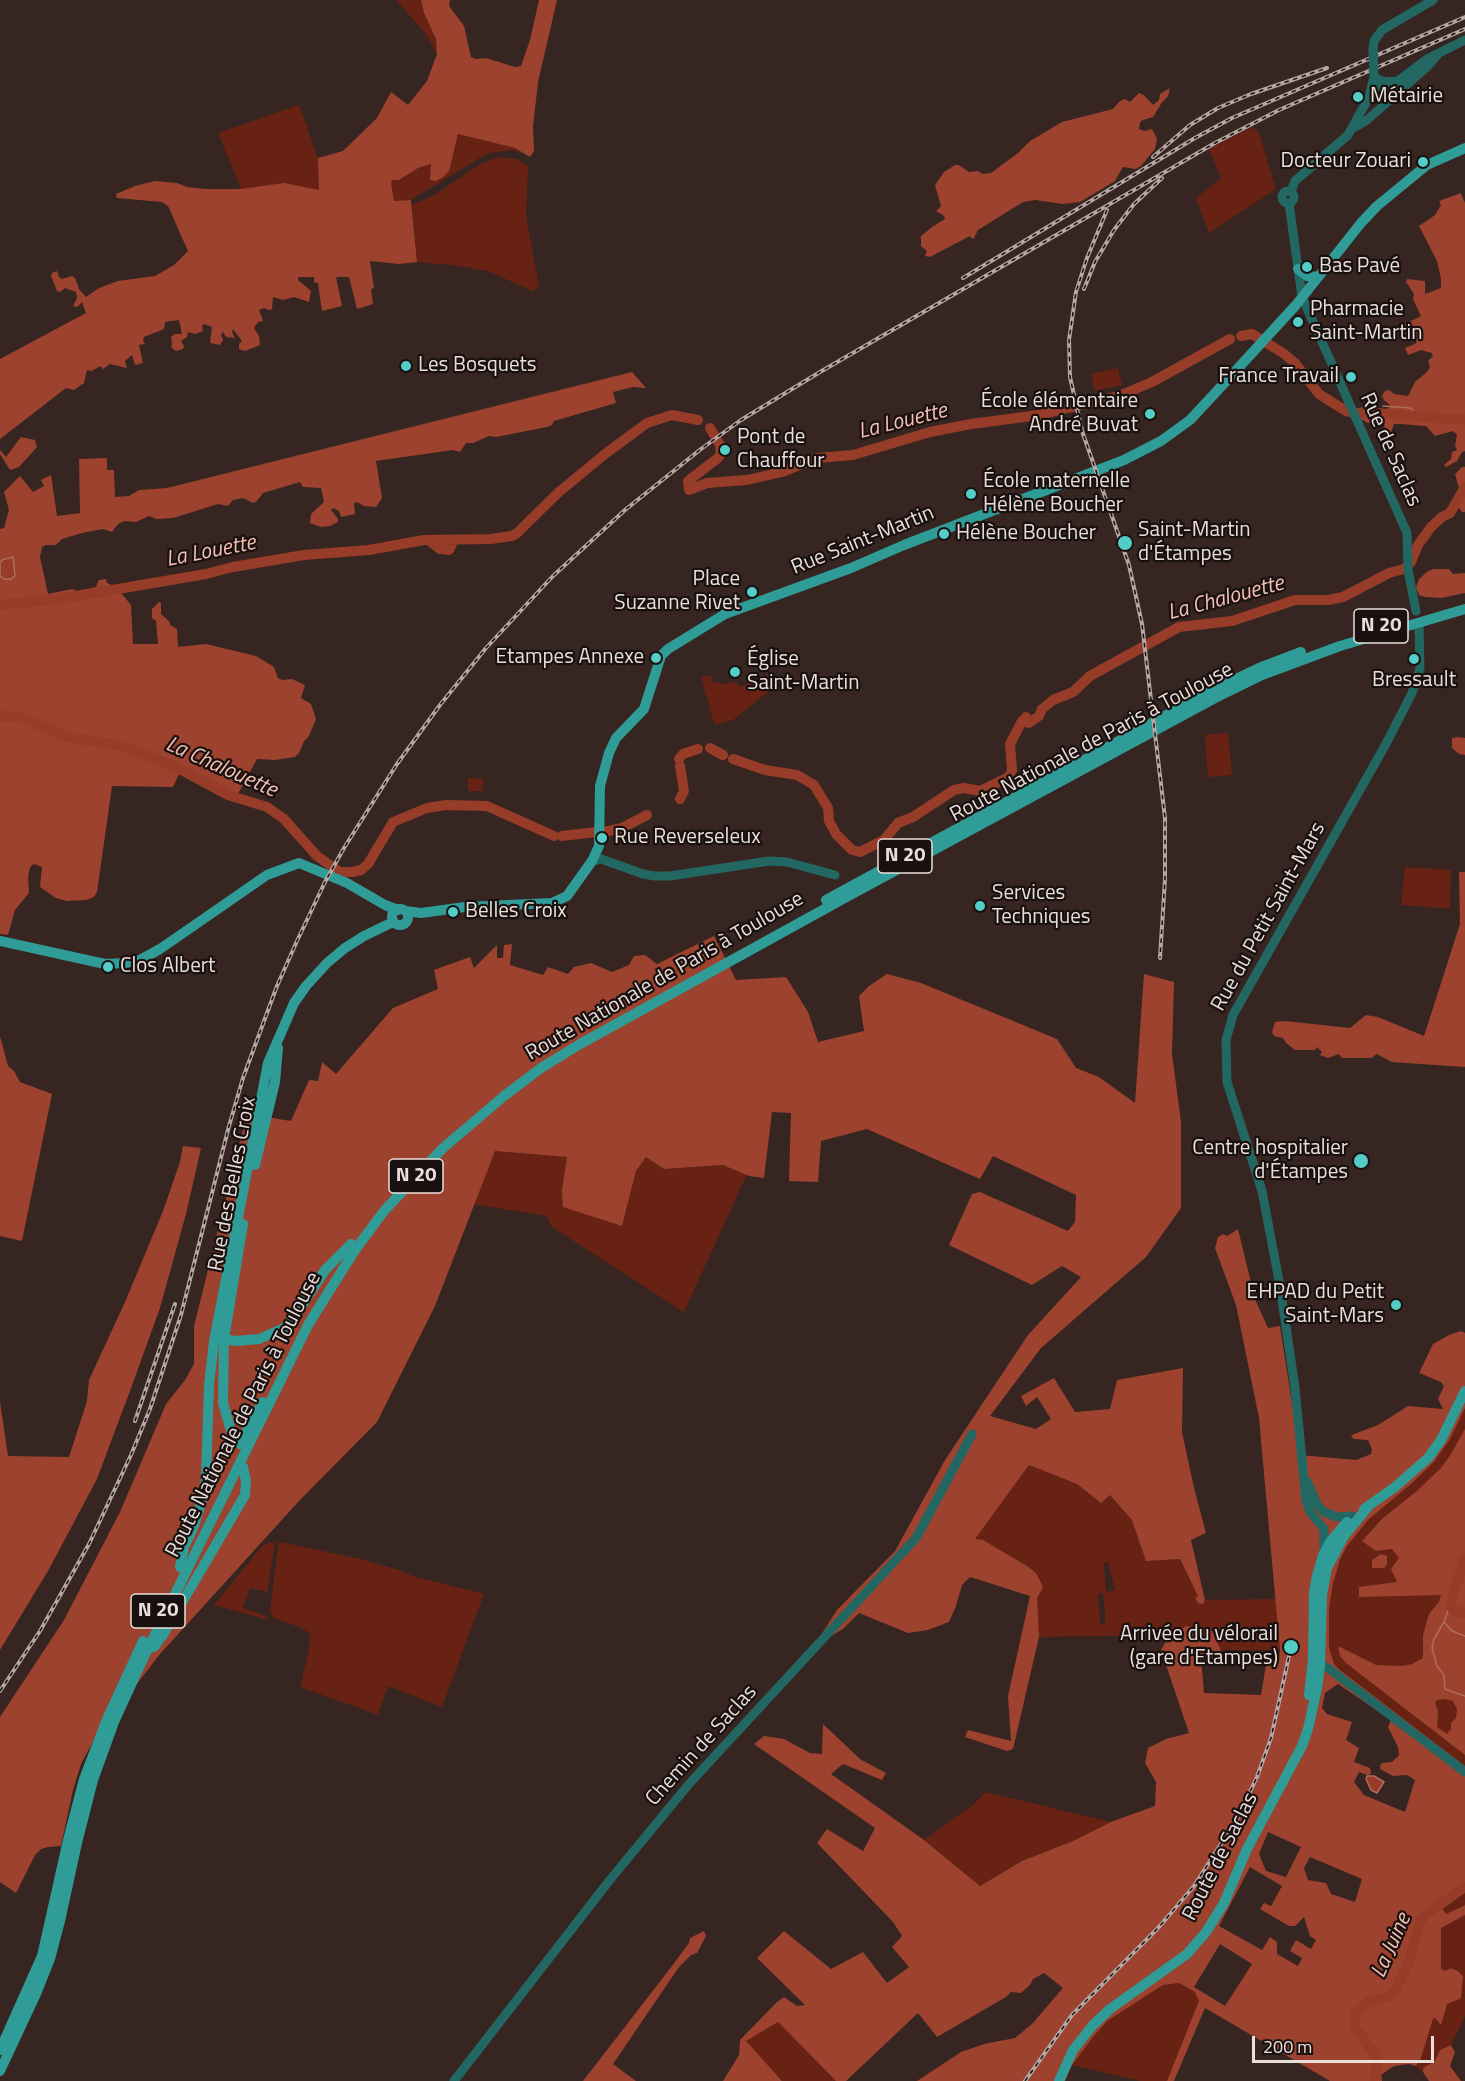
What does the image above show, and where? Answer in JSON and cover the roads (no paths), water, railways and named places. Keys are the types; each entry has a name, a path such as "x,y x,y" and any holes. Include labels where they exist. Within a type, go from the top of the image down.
{"main road":[{"name":"Rue Saint-Martin","path":"399,916 465,907 552,903 561,900 571,892 592,861 599,846 600,786 609,753 616,738 644,709 661,656 668,649 725,614 851,568 904,545 1143,452 1176,432 1190,420 1302,297 1377,206 1427,165 1465,148"},
{"path":"1298,269 1307,276 1318,277"},
{"name":"Route Nationale de Paris à Toulouse","path":"0,2050 42,1956 68,1840 92,1757 128,1672 325,1281 351,1244 409,1172 467,1116 509,1083 576,1038 843,890 1211,691 1259,668 1298,653 1465,602"},
{"name":"Route Nationale de Paris à Toulouse","path":"0,2071 50,1959 93,1780 114,1722 141,1664 308,1325 332,1284 384,1211 456,1136 541,1068 590,1038 1215,698 1262,675 1319,653 1465,609"},
{"path":"0,941 105,964 140,960 160,949 267,875 299,863 347,883 399,916"},
{"name":"Rue des Belles Croix","path":"224,1286 279,1037 294,1003 327,963 364,936 399,916"},
{"name":"Rue des Belles Croix","path":"224,1339 251,1182 275,1082 273,1063"},
{"path":"224,1339 236,1341 259,1339 284,1328 294,1318 325,1270 351,1244"},
{"path":"224,1286 223,1403 233,1438"},
{"path":"180,1567 184,1547 201,1503 206,1479 209,1385 224,1286"},
{"path":"1368,1507 1428,1458 1440,1440 1465,1391"},
{"path":"141,1664 163,1635 245,1496 246,1481 243,1467"},
{"name":"Route de Saclas","path":"1316,1662 1323,1583 1327,1568 1352,1516 1368,1507"},
{"name":"Route de Saclas","path":"1059,2081 1073,2050 1093,2025 1110,2009 1186,1954 1206,1932 1224,1904 1247,1849 1287,1770 1302,1746 1308,1729 1317,1688 1314,1592 1323,1555 1368,1507"}],"street":[{"path":"1353,128 1372,88 1373,49 1376,37 1382,30 1433,0"},
{"path":"1372,88 1384,89 1439,52 1465,40"},
{"path":"1353,128 1367,120 1427,67 1439,52"},
{"path":"1374,77 1384,82 1397,81"},
{"name":"Rue de Saclas","path":"1353,128 1341,142 1295,181 1291,191 1294,198 1289,203 1302,297 1401,518 1408,539 1408,561 1416,611"},
{"name":"Rue du Petit Saint-Mars","path":"1324,1528 1310,1512 1306,1500 1295,1388 1262,1191 1243,1129 1230,1098 1227,1082 1228,1030 1233,1015 1387,742 1416,685 1420,669 1419,626"},
{"path":"592,861 602,859 643,874 656,876 670,876 769,861 787,862 835,875"},
{"name":"Chemin de Saclas","path":"454,2081 609,1881 689,1784 916,1538 972,1434"},
{"path":"1305,1476 1318,1506 1324,1512 1337,1518 1345,1529"},
{"path":"1337,1518 1352,1516"},
{"path":"1323,1555 1326,1540 1324,1528 1345,1529"},
{"path":"1316,1662 1328,1668 1465,1772"}],"waterway":[{"name":"La Louette","path":"1241,336 1252,334 1283,353 1295,363 1319,394 1346,411 1360,414 1363,412 1465,420"},
{"name":"La Louette","path":"710,428 720,445 721,454 688,481 689,490 707,483 747,480 782,472 817,458 853,455 930,432 1039,415 1119,396 1152,382 1230,339"},
{"path":"1383,406 1410,408 1421,417"},
{"name":"La Louette","path":"0,605 65,598 304,555 369,550 424,540 491,539 511,536 516,534 559,492 647,423 672,415 698,420"},
{"name":"La Chalouette","path":"1022,721 1029,723 1039,716 1042,709 1053,700 1073,692 1090,676 1179,627 1232,621 1295,600 1328,600 1343,597 1389,573 1404,569 1411,562 1418,545 1431,527 1450,513 1465,487"},
{"name":"La Louette","path":"430,541 440,549 449,550 454,540"},
{"name":"La Chalouette","path":"0,716 20,717 67,737 121,746 176,767 228,795 267,807 284,819 317,856 340,872 361,870 368,864 393,822 427,808 446,805 487,806 554,836"},
{"name":"La Chalouette","path":"733,759 765,770 797,775 814,785 828,808 829,821 836,834 852,850 860,852 884,840 898,823 913,817 954,790 964,788 980,791 1009,777 1012,770 1010,744 1026,717"},
{"name":"La Chalouette","path":"710,748 723,755"},
{"name":"La Chalouette","path":"679,759 683,754 698,749"},
{"name":"La Chalouette","path":"680,766 684,791 680,799"},
{"name":"La Chalouette","path":"604,832 622,828 647,815"},
{"name":"La Chalouette","path":"562,836 596,832"},
{"path":"1465,1558 1450,1605 1455,1611 1465,1613"},
{"path":"1450,1605 1432,1648 1437,1666 1444,1675 1445,1689 1465,1696"},
{"path":"1445,1623 1452,1631 1465,1636"},
{"name":"La Juine","path":"1375,2081 1377,2061 1374,2053 1354,2026 1356,2012 1368,2002 1390,1996 1408,1964 1420,1922 1425,1915 1465,1887"}],"railway":[{"path":"963,278 1232,118 1465,17"},
{"path":"0,1691 40,1631 89,1544 150,1409 181,1315 243,1078 277,986 297,941 344,848 397,764 486,648 553,576 625,510 741,420 1215,143 1279,110 1465,29"},
{"path":"1153,157 1190,125 1218,108 1327,68"},
{"path":"1084,289 1095,262 1114,230 1134,204 1162,178"},
{"path":"1107,210 1076,292 1069,340 1070,377 1082,431 1129,565 1142,624 1165,818 1165,879 1160,958"},
{"path":"135,1421 175,1304"},
{"path":"1025,2081 1072,2015 1159,1927 1194,1886 1237,1819 1257,1777 1271,1738 1291,1647"}],"place":[{"name":"Métairie","path":"1358,97"},
{"name":"Docteur Zouari","path":"1423,162"},
{"name":"Bas Pavé","path":"1307,267"},
{"name":"Pharmacie Saint-Martin","path":"1298,322"},
{"name":"Les Bosquets","path":"406,366"},
{"name":"France Travail","path":"1351,377"},
{"name":"École élémentaire André Buvat","path":"1150,414"},
{"name":"Pont de Chauffour","path":"725,450"},
{"name":"École maternelle Hélène Boucher","path":"971,494"},
{"name":"Hélène Boucher","path":"944,534"},
{"name":"Saint-Martin d'Étampes","path":"1125,543"},
{"name":"Place Suzanne Rivet","path":"752,592"},
{"name":"Etampes Annexe","path":"656,658"},
{"name":"Bressault","path":"1414,659"},
{"name":"Église Saint-Martin","path":"735,672"},
{"name":"Rue Reverseleux","path":"602,838"},
{"name":"Services Techniques","path":"980,906"},
{"name":"Belles Croix","path":"453,912"},
{"name":"Clos Albert","path":"108,967"},
{"name":"Centre hospitalier d'Étampes","path":"1361,1161"},
{"name":"EHPAD du Petit Saint-Mars","path":"1396,1305"},
{"name":"Arrivée du vélorail (gare d'Etampes)","path":"1291,1647"}]}
